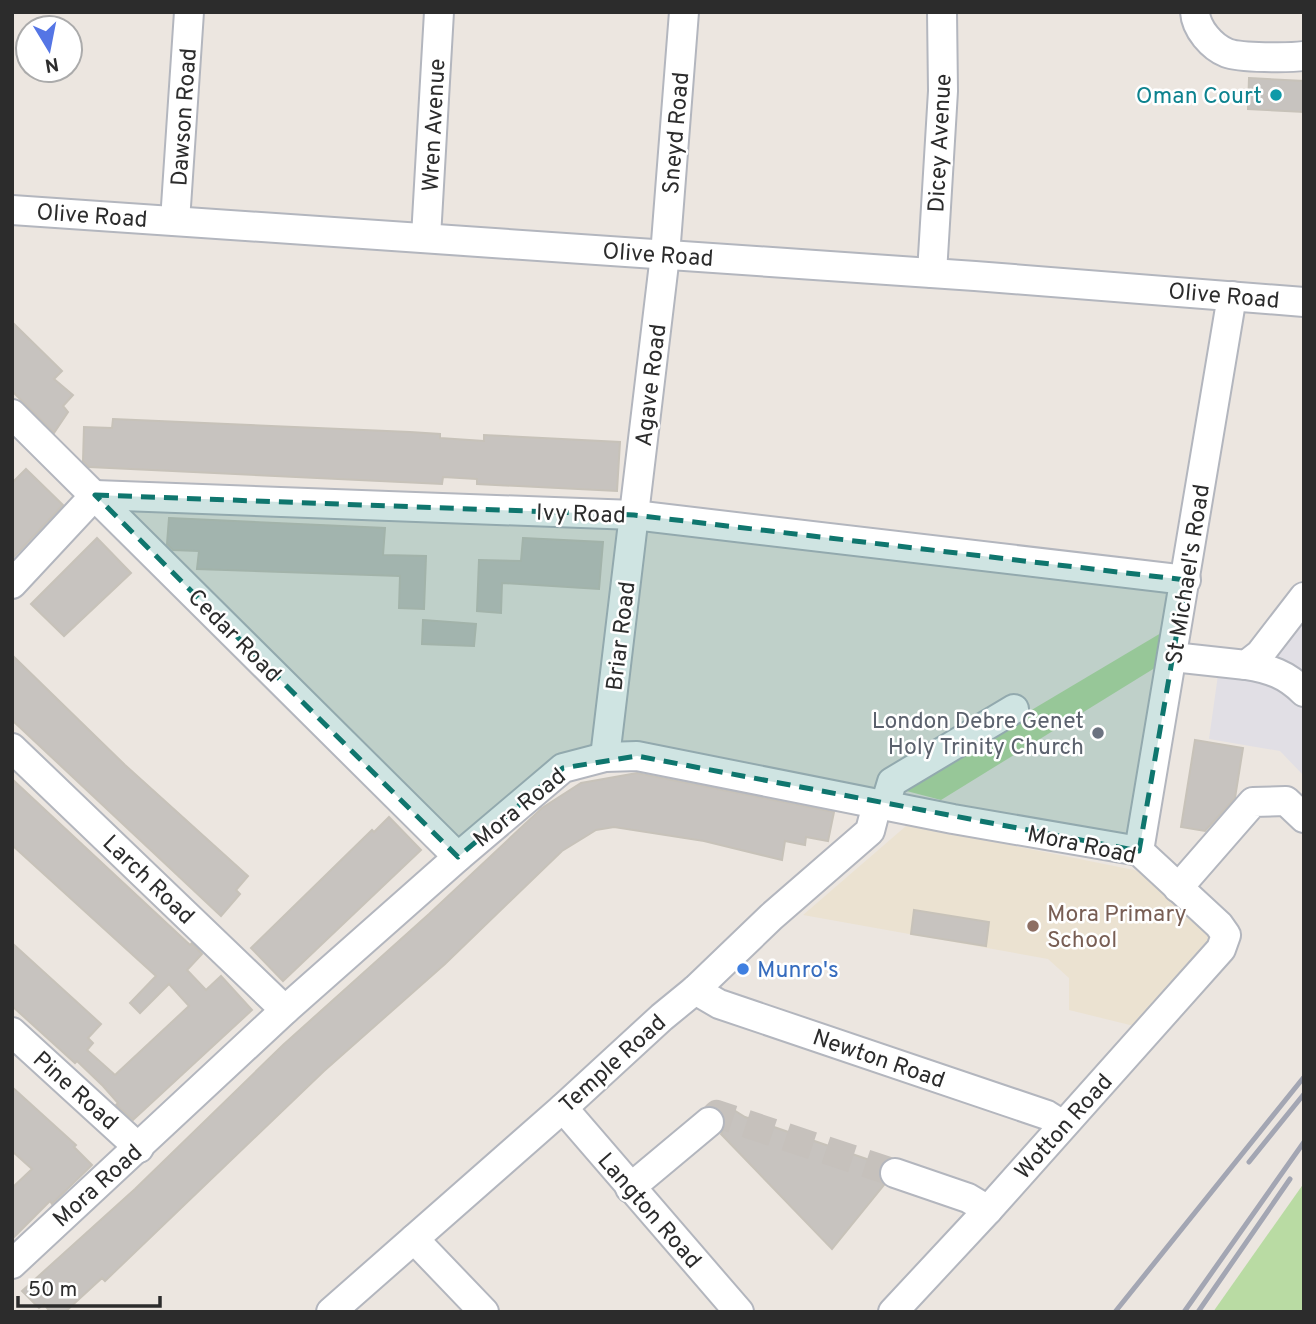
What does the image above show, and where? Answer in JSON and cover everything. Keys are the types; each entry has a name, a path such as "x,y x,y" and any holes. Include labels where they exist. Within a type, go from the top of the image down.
{"street":[{"name":"Dawson Road","path":"175,221 189,12"},
{"name":"Wren Avenue","path":"426,237 439,12"},
{"name":"Sneyd Road","path":"665,255 684,12"},
{"name":"Dicey Avenue","path":"932,273 943,91 942,12"},
{"path":"1195,12 1204,35 1217,48 1230,55 1304,55"},
{"name":"Olive Road","path":"12,210 932,273 1304,302"},
{"name":"Agave Road","path":"634,514 665,255"},
{"name":"St Michael's Road","path":"1139,851 1233,296"},
{"name":"Cedar Road","path":"12,414 458,857"},
{"path":"12,584 95,495"},
{"name":"Ivy Road","path":"95,495 634,514 1186,580"},
{"name":"Briar Road","path":"605,757 634,514"},
{"path":"1246,665 1260,654 1304,597"},
{"path":"1174,656 1272,669 1292,679 1304,692"},
{"name":"Temple Road","path":"331,1312 563,1108 695,990 771,917 870,831 892,782 1014,709"},
{"name":"Larch Road","path":"12,748 285,1010"},
{"name":"Mora Road","path":"15,1254 139,1148 285,1010 458,857 564,768 605,757 637,756 1139,851 1219,925 1226,935"},
{"path":"1178,888 1253,803 1286,801 1304,818"},
{"name":"Wotton Road","path":"893,1312 988,1210 1221,949 1226,935"},
{"name":"Newton Road","path":"695,990 719,1004 1047,1115 1063,1125"},
{"name":"Pine Road","path":"12,1032 139,1148"},
{"name":"Langton Road","path":"563,1108 739,1312"},
{"path":"630,1188 709,1122"},
{"path":"895,1173 968,1198 988,1210"},
{"path":"414,1238 484,1312"}],"highlighted area":[{"path":"95,495 634,515 1186,580 1139,851 637,756 563,768 458,857"}],"shaded area":[{"path":"1304,610 1304,776 1280,751 1209,739 1218,675"},
{"name":"Mora Primary School","path":"906,826 1139,871 1212,938 1134,1026 1069,1010 1069,978 1048,959 803,915"}],"green space":[{"path":"1161,633 1158,666 941,800 899,789"},
{"path":"1304,1183 1304,1312 1213,1312"}],"building":[{"name":"Oman Court","path":"1249,78 1304,81 1304,112 1248,109"},
{"path":"12,322 62,371 54,379 73,395 63,406 68,412 54,433 12,391"},
{"path":"113,419 410,432 440,434 440,438 484,441 484,435 620,442 617,491 477,484 477,479 443,477 442,484 89,467 83,461 84,427 112,428"},
{"path":"26,469 63,505 12,559 12,483"},
{"path":"169,518 385,528 383,555 426,556 424,609 399,608 400,576 197,569 199,551 173,550 167,544"},
{"path":"97,538 131,573 64,636 31,604"},
{"path":"523,538 603,542 599,589 502,583 501,613 477,611 479,560 521,561"},
{"path":"423,620 476,624 474,646 422,644"},
{"path":"12,655 125,765 248,876 236,890 240,894 221,916 12,720"},
{"path":"1195,740 1243,748 1235,798 1205,831 1181,827"},
{"path":"637,773 834,812 828,841 806,837 805,845 785,841 782,860 704,841 614,827 596,830 562,851 445,964 324,1071 105,1281 102,1278 65,1312 50,1312 44,1304 39,1308 22,1291 135,1189 283,1045 542,808 581,783"},
{"path":"12,779 190,945 192,943 202,954 187,970 206,990 221,976 252,1010 133,1120 77,1061 75,1063 12,1006 12,943 101,1024 88,1038 93,1043 87,1050 115,1075 189,1006 169,984 140,1013 130,1003 156,976 12,845"},
{"path":"389,817 421,850 283,981 251,948 372,830 374,832"},
{"path":"914,910 989,922 986,946 911,934"},
{"path":"12,1087 76,1145 74,1147 92,1165 12,1239 12,1188 32,1169 12,1151"},
{"path":"721,1102 745,1117 881,1164 879,1176 884,1185 832,1249 721,1134 725,1120 722,1112 716,1108"}],"tunnel":[{"path":"709,1122 717,1114 895,1173"}],"railway":[{"path":"1115,1312 1304,1077"},
{"path":"1249,1162 1304,1094"},
{"path":"1184,1312 1304,1142"},
{"path":"1198,1312 1290,1179"}],"place":[{"name":"Oman Court","path":"1276,95"},
{"name":"London Debre Genet Holy Trinity Church","path":"1098,733"},
{"name":"Mora Primary School","path":"1033,926"},
{"name":"Munro's","path":"743,969"}]}
